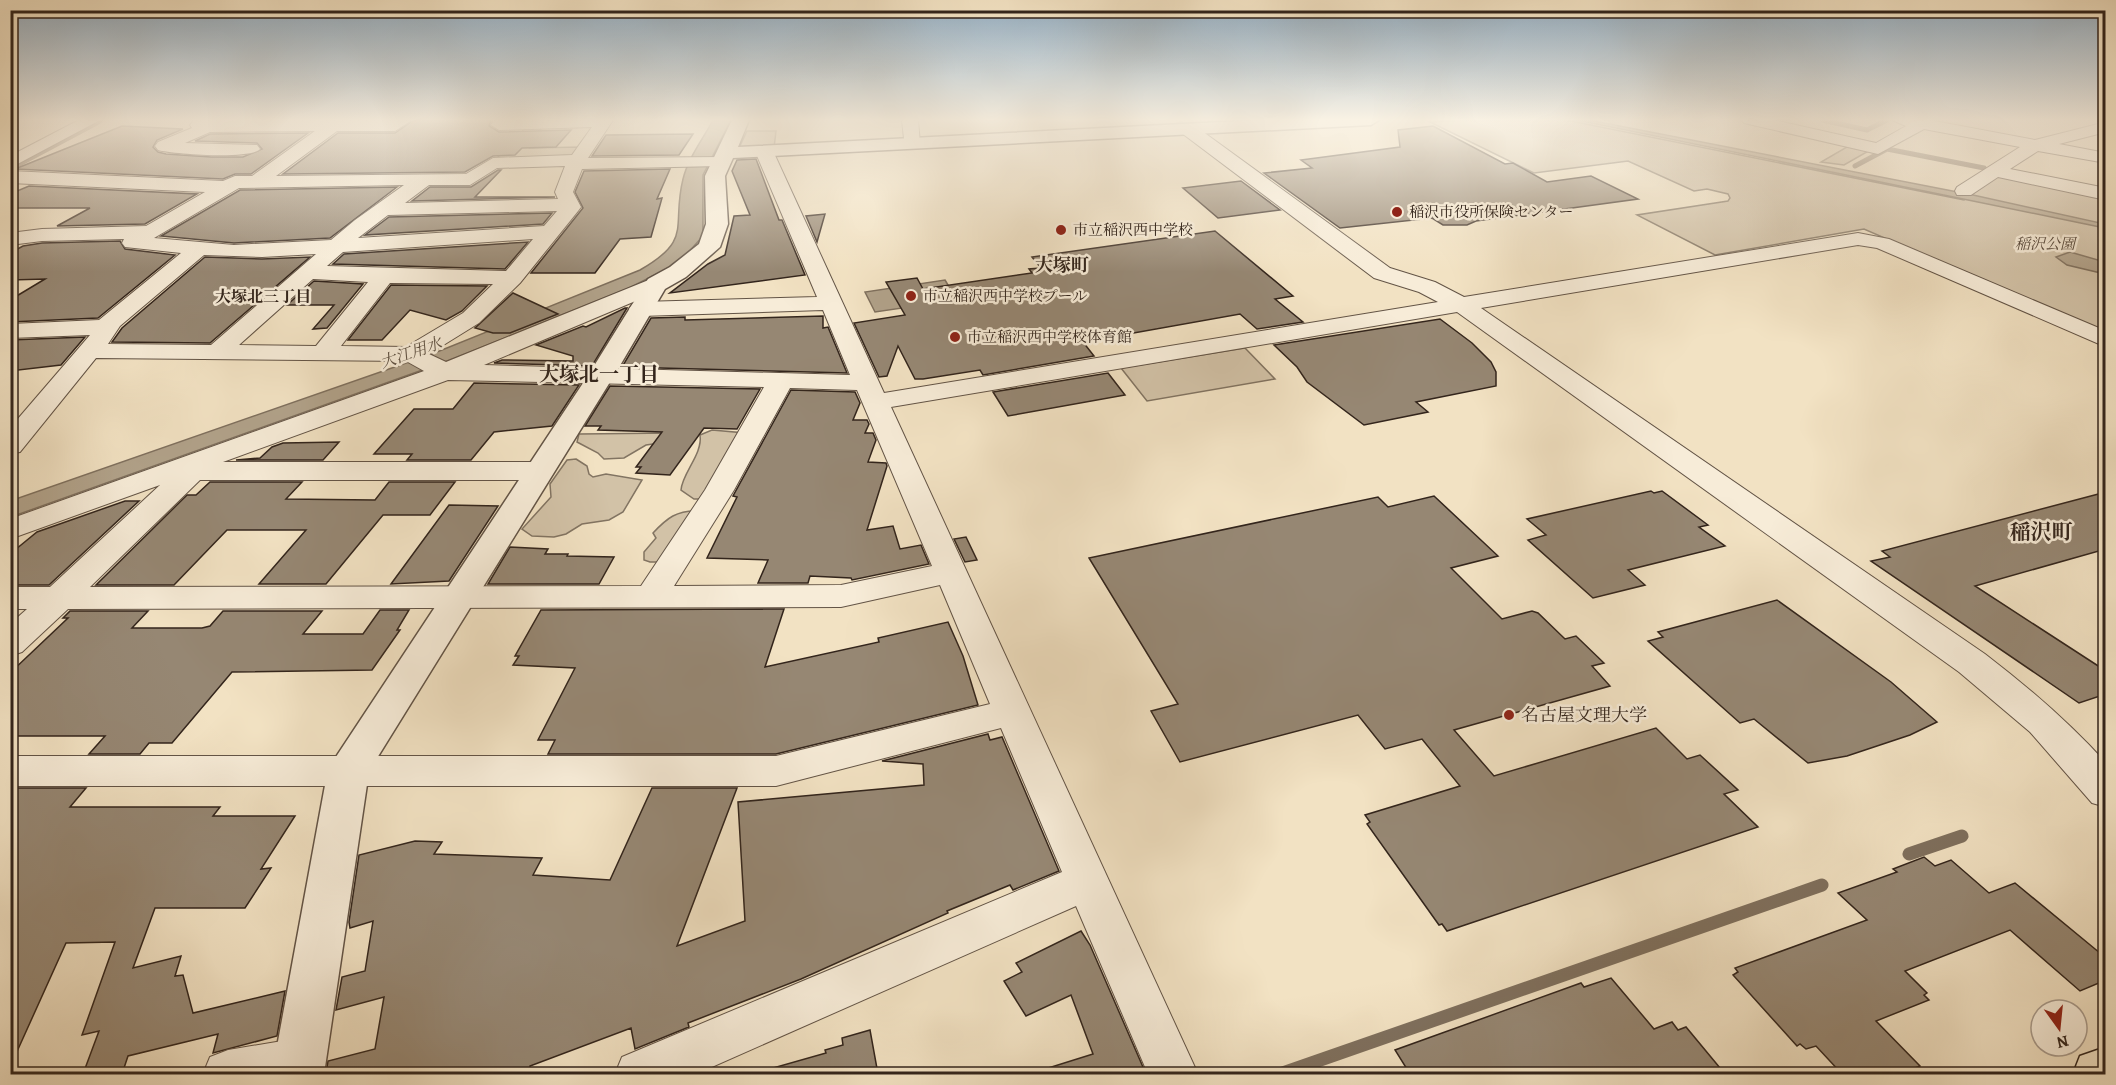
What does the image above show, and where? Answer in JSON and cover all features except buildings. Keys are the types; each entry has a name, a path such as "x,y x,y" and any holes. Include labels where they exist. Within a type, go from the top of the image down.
{"main road":[{"path":"2099,1074 2106,1072"}],"street":[{"path":"128,183 153,171"},
{"path":"257,181 271,171"},
{"path":"481,171 470,178 423,181 235,182 132,243 200,249 262,251 340,244 550,232"},
{"path":"570,205 564,192 573,171"},
{"path":"228,1074 299,1068 349,769 602,374 648,297 709,247 715,236 717,224 716,171"},
{"path":"773,171 1173,1074"},
{"path":"1247,171 1382,273 1427,287 1461,305 1972,663 2031,709 2063,739 2106,792"},
{"path":"1964,191 1994,171 2106,194"},
{"path":"10,177 228,187"},
{"path":"217,352 340,244 423,181"},
{"path":"384,209 570,205"},
{"path":"427,363 512,278 570,205"},
{"path":"10,238 151,232"},
{"path":"89,351 323,353 427,363 602,374 781,380 871,392 1461,305 1857,239 1882,243 2106,340"},
{"path":"104,328 200,249"},
{"path":"308,272 512,278"},
{"path":"323,353 384,276"},
{"path":"10,530 200,465 427,363 648,297 831,303"},
{"path":"10,332 109,327 10,446"},
{"path":"650,597 713,506 750,443 781,380"},
{"path":"10,644 200,465 540,471"},
{"path":"10,598 841,596 951,572"},
{"path":"10,771 349,769 776,771 1012,712"},
{"path":"640,1074 1087,881"}],"green space":[{"name":"稲沢公園","path":"1529,171 1553,171 1534,173"},
{"name":"稲沢公園","path":"1649,171 1818,171 1964,200 1999,174 2105,196 2105,334 1864,229 1715,255 1637,215 1728,201 1730,198 1728,194 1707,189 1694,191"},
{"path":"1245,348 1275,379 1147,401 1121,368"},
{"path":"712,430 745,433 703,499 694,499 681,490 682,484 696,456 700,435"},
{"path":"672,433 660,443 646,445 624,458 604,459 598,453 577,442 579,434"},
{"path":"576,459 587,466 589,474 593,477 606,474 642,480 623,512 609,520 582,524 566,534 554,537 532,536 522,529 551,497 550,484 567,460"},
{"path":"698,511 659,562 644,560 644,552 656,538 653,533 663,523 678,514"}],"shaded area":[{"path":"685,171 705,171 703,175 703,236 686,255 667,269 629,288 442,363 11,517 10,501 432,354 640,270 657,259 674,240"},
{"path":"1825,171 1848,171 1973,195 2105,224 2105,228"},
{"path":"2070,252 2105,262 2105,274 2067,265 2056,257"},
{"name":"市立稲沢西中学校プール","path":"945,280 957,300 875,312 865,292"}],"waterway":[{"path":"1909,854 1962,836"},
{"path":"1280,1074 1822,885"}],"place":[{"name":"稲沢市役所保険センター","path":"1397,212"},
{"name":"市立稲沢西中学校","path":"1061,230"},
{"name":"市立稲沢西中学校プール","path":"911,296"},
{"name":"市立稲沢西中学校体育館","path":"955,337"},
{"name":"名古屋文理大学","path":"1509,715"}],"district":[{"name":"大塚町","path":"1062,265"},
{"name":"大塚北三丁目","path":"263,297"},
{"name":"大塚北一丁目","path":"599,374"},
{"name":"稲沢町","path":"2041,532"}],"water label":[{"name":"大江用水","path":"411,353"}]}
